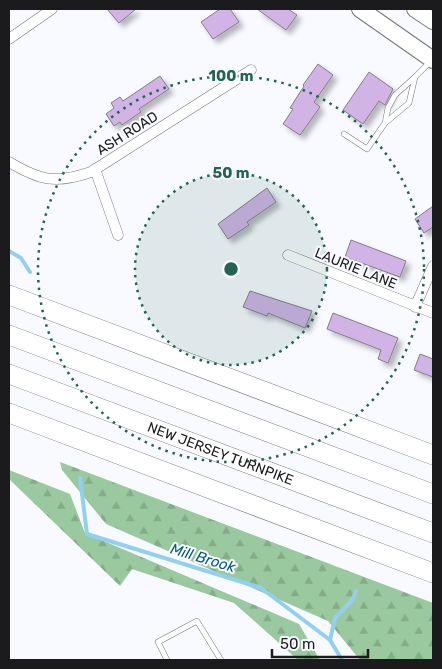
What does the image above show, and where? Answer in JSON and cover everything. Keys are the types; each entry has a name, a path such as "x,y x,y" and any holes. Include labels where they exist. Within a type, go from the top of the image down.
{"highway":[{"path":"9,295 433,455"},
{"path":"9,335 433,494"},
{"name":"NEW JERSEY TURNPIKE","path":"9,374 433,533"},
{"path":"9,413 433,573"}],"main road":[{"path":"360,9 433,60"},
{"path":"415,9 433,21"}],"street":[{"path":"9,39 52,9"},
{"name":"ASH ROAD","path":"9,162 26,173 46,179 68,180 95,169 251,70"},
{"path":"95,169 118,235"},
{"name":"LAURIE LANE","path":"288,255 433,313"},
{"path":"415,306 433,266"}],"lane":[{"path":"385,123 388,108 395,95 433,60"},
{"path":"344,134 367,149 385,123 409,103 415,77"},
{"path":"167,660 158,642 197,620 221,660"}],"green space":[{"path":"60,462 433,603 433,660 360,660 328,621 106,524 62,470"},
{"path":"9,470 70,494 85,533 299,624 320,660 298,660 234,603 132,569 120,586 9,479"}],"building":[{"path":"107,9 136,9 119,23"},
{"path":"220,9 230,9 239,22 213,39 201,22"},
{"path":"257,9 288,9 297,15 286,30"},
{"path":"318,64 333,75 314,102 320,107 300,135 283,124 293,109 290,108 303,85"},
{"path":"369,72 393,89 385,105 379,101 363,124 343,110"},
{"path":"160,76 169,89 139,109 141,112 122,125 120,122 114,126 106,114 114,108 111,103 120,97 123,101"},
{"path":"267,188 276,202 247,222 249,225 228,239 218,224"},
{"path":"433,206 433,227 424,233 415,219"},
{"path":"351,240 406,261 400,277 345,257"},
{"path":"250,291 312,311 305,328 268,313 267,316 243,307"},
{"path":"333,313 398,338 388,363 378,359 381,350 327,329"},
{"path":"420,354 433,359 433,377 414,370"}],"waterway":[{"name":"Mill Brook","path":"9,251 21,258 30,272"},
{"name":"Mill Brook","path":"80,478 87,534 261,588 330,640 342,660"},
{"path":"330,640 335,618 353,599 356,591"}]}
